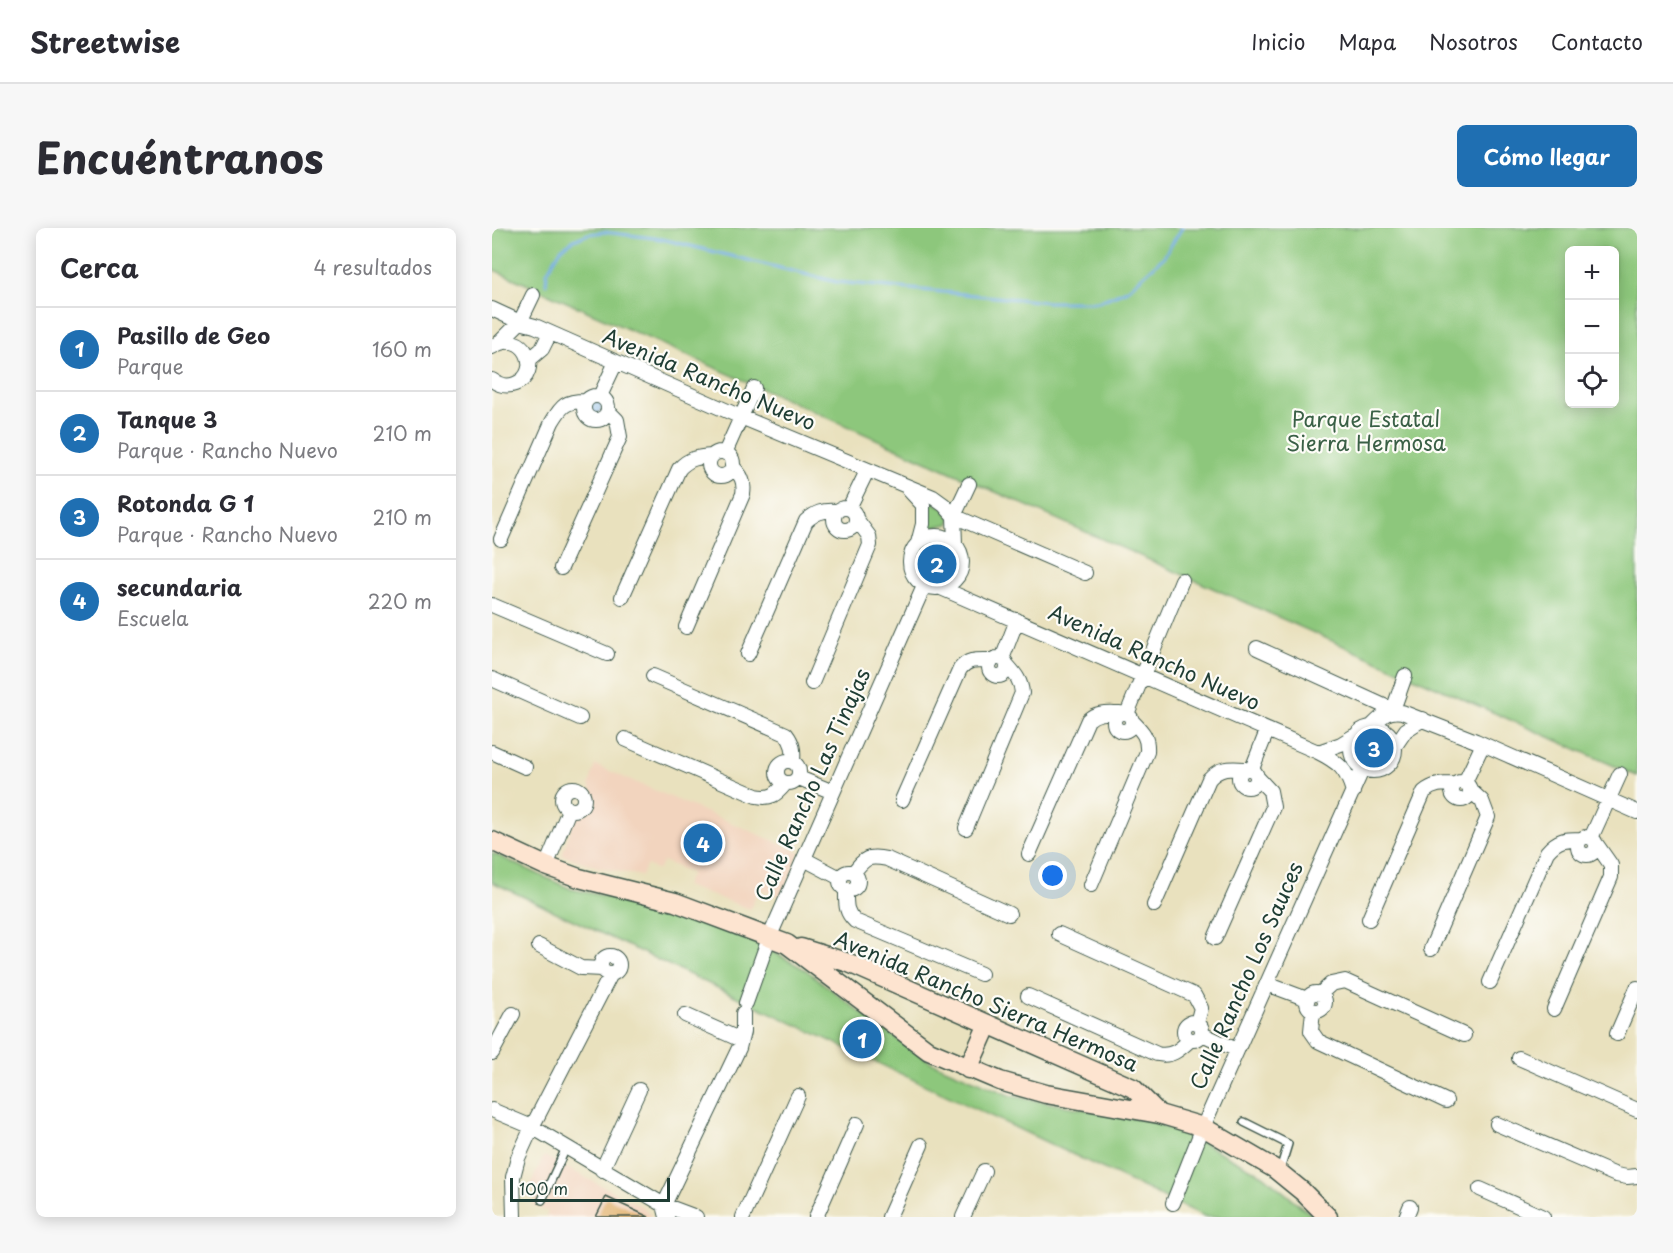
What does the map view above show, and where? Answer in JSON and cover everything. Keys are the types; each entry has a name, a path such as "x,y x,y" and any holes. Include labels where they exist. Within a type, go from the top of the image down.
{"street":[{"path":"496,344 520,322 533,295"},
{"name":"Avenida Rancho Nuevo","path":"492,309 867,471 933,497 954,516 1085,573"},
{"path":"529,360 542,349 550,333"},
{"path":"493,383 504,385 520,381 529,368 526,351 519,344 510,341 496,344"},
{"path":"600,396 616,362"},
{"path":"732,466 726,474 716,475 709,466 719,455 741,417 754,388"},
{"path":"501,540 560,408 573,401 585,401 595,395 600,396 605,399 608,411 617,420 620,437 561,568"},
{"path":"585,401 584,411 591,419 601,419 608,411"},
{"path":"622,597 679,469 686,461 697,457 729,456 732,466 741,475 745,484 743,494 686,627"},
{"path":"848,513 867,471"},
{"path":"955,544 954,516 969,484"},
{"path":"908,488 923,505 923,524 918,543"},
{"path":"748,654 806,522 814,513 825,510 848,513 869,536 870,545 812,683"},
{"path":"937,536 946,538 955,544 961,553 962,565 959,575 951,584 941,588 924,586 916,580 909,561 918,543 927,537 937,536"},
{"path":"959,575 973,603"},
{"path":"1127,716 1182,580"},
{"name":"Calle Rancho Las Tinajas","path":"666,1211 739,1048 744,1008 769,938 924,586"},
{"name":"Avenida Rancho Nuevo","path":"941,588 1337,762"},
{"path":"492,604 607,654"},
{"path":"1001,662 1017,620"},
{"path":"1257,648 1393,710 1423,719 1483,744 1637,812"},
{"path":"902,800 960,669 965,663 975,659 1001,662 1018,677 1023,693 966,828"},
{"path":"653,676 786,734 792,741 793,761"},
{"path":"1318,752 1341,744 1362,730 1371,727 1393,710 1405,676"},
{"path":"492,679 580,718"},
{"path":"1029,854 1088,720 1093,715 1103,713 1127,716 1145,734 1148,742 1147,752 1091,885"},
{"path":"1337,762 1378,770 1391,761 1395,746 1406,730 1423,719"},
{"path":"1371,727 1387,732 1395,746"},
{"path":"1251,772 1267,731"},
{"path":"1354,736 1351,745 1352,754 1359,765"},
{"path":"625,739 756,796 768,798 776,795 785,784 793,783 799,778 798,765 793,761 781,763 777,769 777,775 785,784"},
{"path":"1463,786 1483,744"},
{"path":"492,752 525,767"},
{"path":"1337,762 1350,779 1353,792"},
{"name":"Calle Rancho Los Sauces","path":"1173,1203 1203,1127 1353,792 1359,765"},
{"path":"1154,905 1209,778 1216,771 1227,768 1251,772 1270,791 1273,807 1215,938"},
{"path":"1590,841 1620,774"},
{"path":"799,778 833,792"},
{"path":"1369,919 1424,792 1438,784 1463,786 1482,801 1488,817 1431,949"},
{"path":"546,866 569,810"},
{"path":"1490,982 1547,852 1555,842 1564,838 1590,841 1611,865 1611,877 1554,1009"},
{"name":"Avenida Rancho Sierra Hermosa","path":"492,841 546,866 579,878 675,902 769,938 849,963 1133,1088 1159,1114"},
{"path":"981,974 855,921 848,915 846,907 847,880 864,860 873,856 887,859 1009,914"},
{"path":"804,859 847,880"},
{"path":"1028,996 1166,1056 1176,1053 1196,1032 1201,1008 1194,994 1059,934"},
{"name":"Avenida Rancho Sierra Hermosa","path":"787,944 929,1051 1000,1082 1046,1094 1159,1114 1203,1127 1280,1173 1328,1217"},
{"path":"514,1217 513,1178 518,1158 607,972 581,968 539,946"},
{"path":"1446,1101 1318,1041 1311,1031 1313,1001 1331,984 1345,981 1464,1035"},
{"path":"1267,984 1313,1001"},
{"path":"1617,1034 1637,988"},
{"path":"492,1053 513,1014"},
{"path":"685,1015 741,1040"},
{"path":"968,1069 988,1024"},
{"path":"1196,1032 1237,1050"},
{"path":"1519,1058 1637,1110"},
{"path":"602,1170 639,1090"},
{"path":"743,1217 798,1096"},
{"path":"492,1110 532,1127 666,1211 696,1217"},
{"path":"816,1217 857,1124"},
{"path":"1497,1124 1616,1175 1637,1176"},
{"path":"889,1217 921,1145"},
{"path":"963,1217 984,1172"},
{"path":"1480,1189 1543,1217"}],"lane":[{"path":"1244,1122 1288,1144 1280,1173"},
{"path":"542,1200 566,1148"}],"shaded area":[{"path":"595,765 800,852 782,897 759,889 750,909 685,886 691,873 663,861 658,870 647,865 641,876 598,867 562,855 575,816 592,807 592,792 589,785"},
{"path":"544,1156 643,1207 652,1217 546,1217 548,1212 532,1205 538,1192 529,1187"}],"green space":[{"name":"Parque Estatal Sierra Hermosa","path":"492,228 1637,228 1637,776 492,269"},
{"path":"918,495 943,507 951,519 949,524 928,528 928,510"},
{"path":"937,540 953,547 960,563 953,579 937,586 921,579 914,563 921,547"},
{"path":"1374,732 1386,737 1391,749 1386,761 1374,766 1362,761 1357,749 1362,737"},
{"path":"492,853 571,889 666,909 707,921 760,941 775,953 806,970 865,1016 931,1062 1011,1096 1150,1121 1193,1138 1263,1175 1314,1217 1206,1217 492,882"}],"water":[{"path":"595,400 600,402 602,407 600,412 595,414 590,412 588,407 590,402"}],"building":[{"path":"606,1197 649,1217 596,1217"}],"waterway":[{"path":"546,284 547,272 561,249 588,234 604,232 662,239 837,282 1048,302 1098,302 1127,290 1163,258 1182,228"}],"place":[{"name":"Tanque 3","path":"937,564"},
{"name":"Rotonda G 1","path":"1374,748"},
{"name":"secundaria","path":"703,843"},
{"name":"Pasillo de Geo","path":"862,1039"}]}
